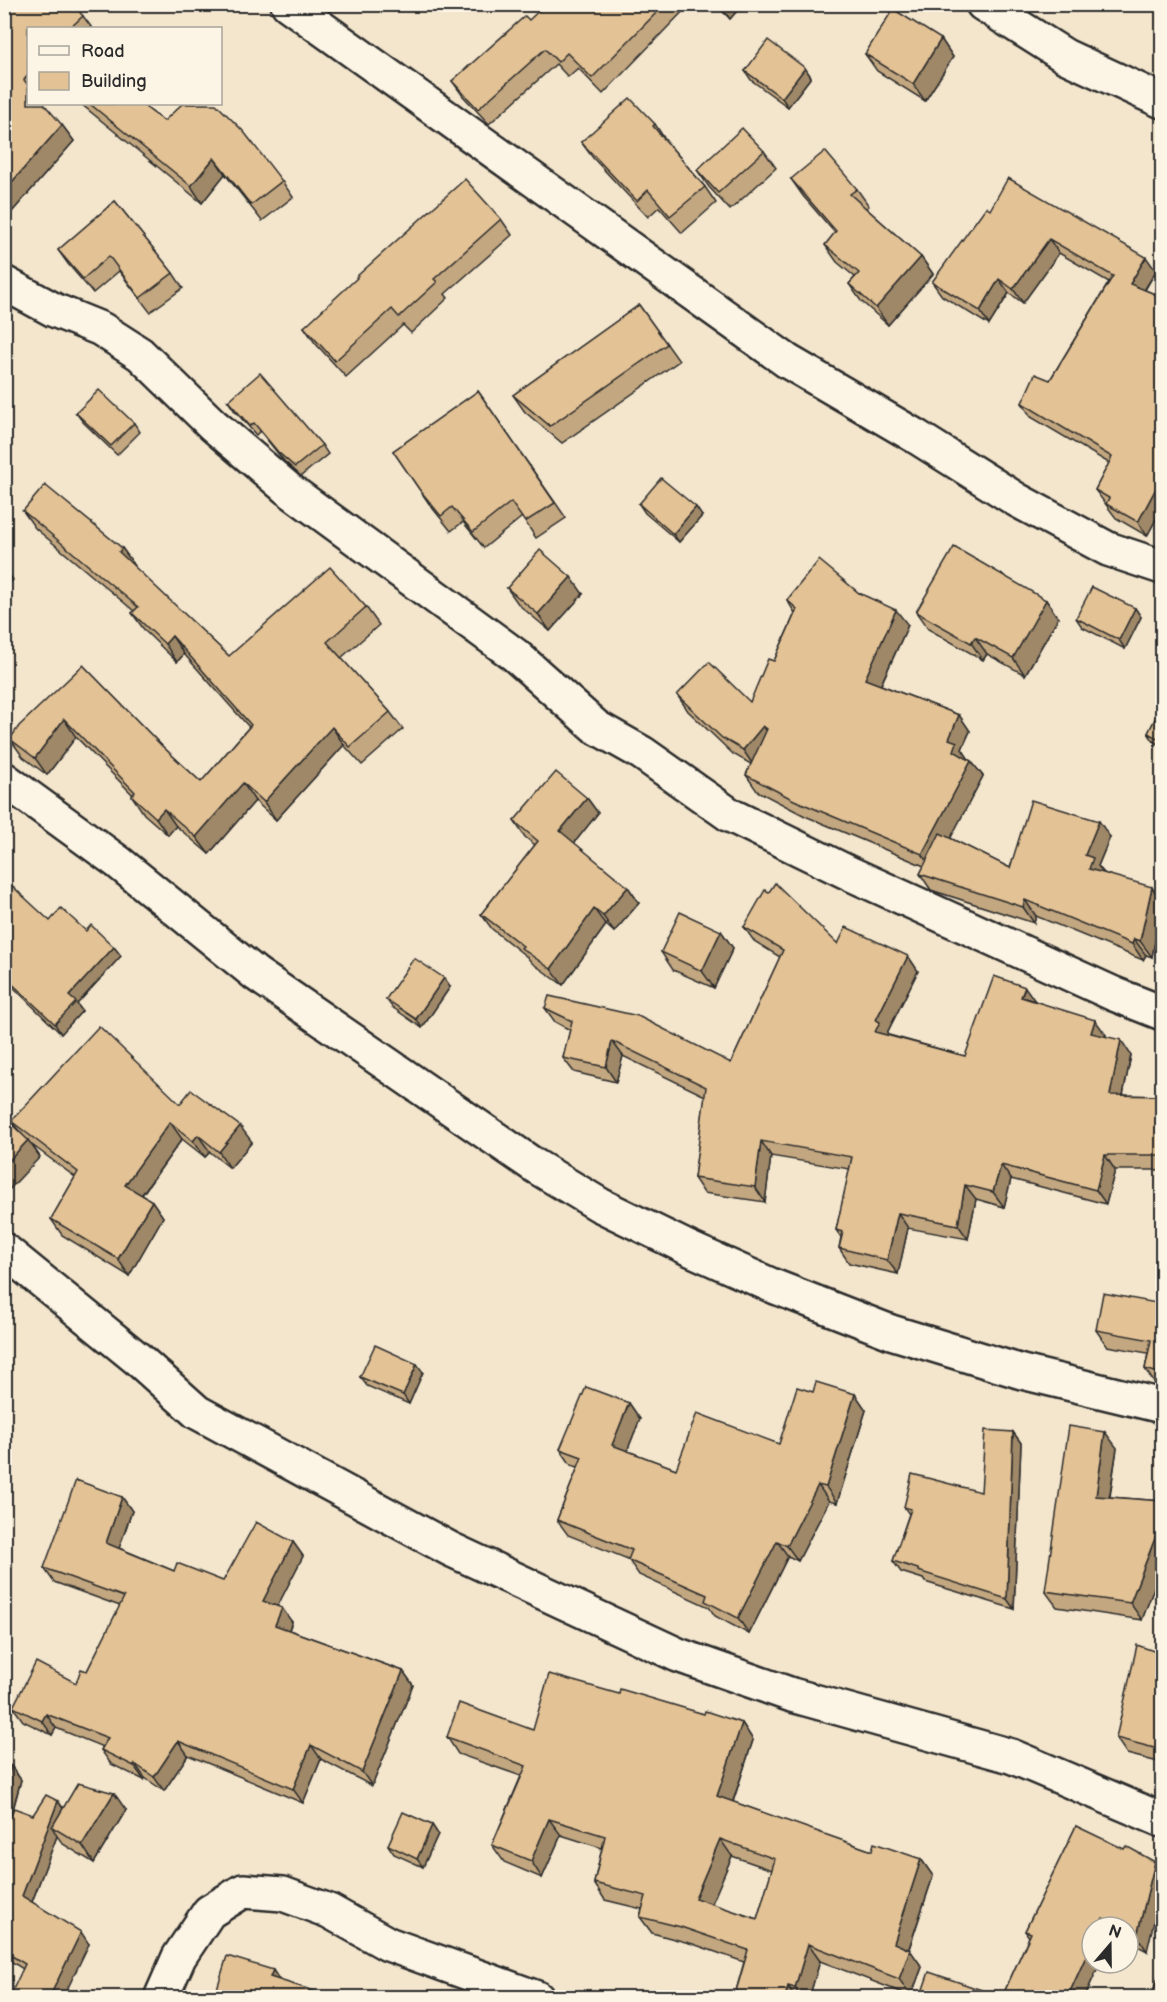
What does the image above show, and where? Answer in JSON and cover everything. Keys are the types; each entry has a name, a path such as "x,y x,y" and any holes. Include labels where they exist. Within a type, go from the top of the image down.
{"street":[{"path":"288,4 787,361 917,437 1017,500 1108,549 1162,567"},
{"path":"983,4 1065,56 1162,101"},
{"path":"4,283 54,310 101,329 140,354 213,425 288,489 515,655 596,727 642,753 730,815 851,874 1114,994 1162,1013"},
{"path":"4,778 118,862 256,974 535,1166 600,1205 773,1286 891,1332 1022,1372 1162,1406"},
{"path":"4,1250 139,1360 197,1412 450,1549 678,1655 792,1695 1011,1756 1162,1820"},
{"path":"162,1998 178,1957 209,1912 243,1891 284,1894 329,1911 388,1944 537,1998"}],"building":[{"path":"4,4 73,4 83,16 71,27 27,27 27,76 24,80 27,84 27,105 45,105 62,125 4,191"},
{"path":"546,4 591,4 596,10 600,4 665,4 592,78 567,53 558,62 545,49 478,109 452,81 525,16 529,20"},
{"path":"893,9 941,39 913,84 865,54"},
{"path":"768,40 805,68 782,98 745,71"},
{"path":"630,98 655,124 653,126 705,187 670,216 648,190 637,201 581,142"},
{"path":"91,105 142,105 164,121 181,105 217,105 244,132 282,181 251,205 214,158 191,186"},
{"path":"742,128 764,151 718,193 697,170"},
{"path":"825,151 857,189 850,194 921,257 876,308 849,284 859,273 825,245 836,231 791,179"},
{"path":"1008,178 1146,257 1130,284 1162,297 1162,477 1138,522 1106,504 1109,498 1095,490 1112,457 1022,403 1035,374 1050,380 1113,276 1049,239 1013,289 999,279 980,311 932,282 986,207 990,210"},
{"path":"465,179 501,219 434,279 437,282 399,317 392,309 335,361 304,327"},
{"path":"115,201 173,273 140,298 109,256 83,279 58,250"},
{"path":"639,305 667,344 550,426 513,395"},
{"path":"260,373 322,445 295,467 278,452 254,423 250,426 228,401"},
{"path":"99,390 134,423 111,446 76,413"},
{"path":"478,391 555,503 525,522 511,502 473,532 452,507 441,516 393,451"},
{"path":"661,478 696,507 673,534 639,504"},
{"path":"45,485 122,548 119,552 229,656 330,567 366,607 327,642 390,712 350,747 332,727 264,802 243,783 196,837 164,809 156,818 132,796 135,792 64,719 35,758 10,739 19,726 83,665 162,746 201,782 251,725 172,636 165,644 132,613 138,607 23,511"},
{"path":"954,547 1046,600 1013,658 975,637 971,643 916,612"},
{"path":"540,550 571,577 538,614 507,588"},
{"path":"819,560 859,593 896,610 865,679 959,715 949,739 957,742 954,751 971,761 922,854 794,800 746,775 767,729 763,726 743,750 722,738 677,695 709,662 750,702 768,659 774,661 797,609 787,600"},
{"path":"1092,587 1135,608 1119,640 1076,618"},
{"path":"1162,705 1162,741 1148,733"},
{"path":"556,772 587,798 560,831 628,887 603,916 594,909 551,969 521,948 523,946 481,914 538,841 514,821"},
{"path":"1031,800 1099,821 1085,855 1093,858 1089,869 1152,887 1140,941 1134,939 1132,944 1025,900 1023,907 920,874 940,833 1010,868"},
{"path":"775,883 838,944 846,927 908,956 876,1020 880,1022 875,1032 965,1056 994,976 1025,987 1021,997 1095,1020 1091,1033 1121,1040 1110,1095 1162,1096 1162,1155 1105,1155 1096,1190 1001,1165 993,1192 965,1185 958,1225 898,1213 887,1260 839,1248 843,1232 836,1230 852,1157 761,1141 755,1187 694,1178 706,1087 612,1041 606,1067 563,1058 572,1021 545,1008 549,996 638,1016 731,1063 783,950 744,927 765,890 769,892"},
{"path":"12,886 50,921 61,908 86,931 91,925 114,947 69,996 76,1002 55,1024 6,978 4,980 4,893"},
{"path":"680,912 721,931 702,971 661,952"},
{"path":"414,958 444,978 416,1019 386,999"},
{"path":"99,1026 180,1104 191,1090 240,1126 219,1152 198,1135 193,1141 170,1122 125,1185 152,1201 118,1259 51,1219 78,1172 11,1121"},
{"path":"4,1117 28,1140 4,1166"},
{"path":"1103,1293 1162,1304 1162,1374 1145,1369 1151,1340 1096,1330"},
{"path":"375,1345 417,1364 403,1395 360,1377"},
{"path":"816,1382 855,1394 826,1487 818,1485 787,1546 777,1541 738,1618 705,1601 707,1595 628,1560 632,1550 557,1520 582,1457 560,1449 586,1387 629,1403 612,1445 676,1469 697,1413 779,1444 797,1387 813,1392"},
{"path":"1069,1426 1105,1432 1096,1496 1162,1501 1162,1520 1130,1603 1045,1591"},
{"path":"985,1430 1013,1432 1007,1599 893,1561 911,1509 904,1507 912,1474 981,1492"},
{"path":"76,1480 122,1497 106,1543 174,1571 177,1563 223,1581 256,1522 293,1542 263,1601 282,1608 275,1625 403,1671 362,1772 311,1745 293,1789 178,1741 154,1777 135,1764 134,1766 101,1750 108,1738 46,1714 42,1721 13,1707 36,1662 76,1683 81,1669 87,1671 124,1597 44,1568"},
{"path":"1137,1645 1162,1654 1162,1750 1116,1738"},
{"path":"549,1674 619,1694 620,1689 742,1723 717,1796 872,1851 874,1843 921,1859 894,1943 910,1950 899,1979 808,1944 795,1988 788,1986 785,1998 734,1998 748,1950 681,1927 640,1917 646,1896 594,1883 605,1836 549,1819 531,1861 492,1845 526,1766 447,1737 459,1703 533,1730","holes":["720,1839 775,1859 757,1919 695,1898"]},
{"path":"4,1764 11,1766 4,1789"},
{"path":"78,1783 114,1793 82,1845 52,1827"},
{"path":"46,1795 58,1801 22,1896 81,1932 49,1998 9,1998 25,1964 4,1951 4,1857 11,1848 4,1846 4,1831 14,1808 33,1815"},
{"path":"403,1812 432,1825 417,1859 388,1845"},
{"path":"1076,1826 1124,1849 1126,1846 1155,1862 1140,1924 1140,1915 1080,1915 1080,1969 1067,1998 920,1998 929,1972 1002,1997 1031,1933 1025,1931"},
{"path":"227,1956 273,1970 270,1977 336,1998 212,1998"},
{"path":"1162,1967 1162,1998 1150,1998"}]}
